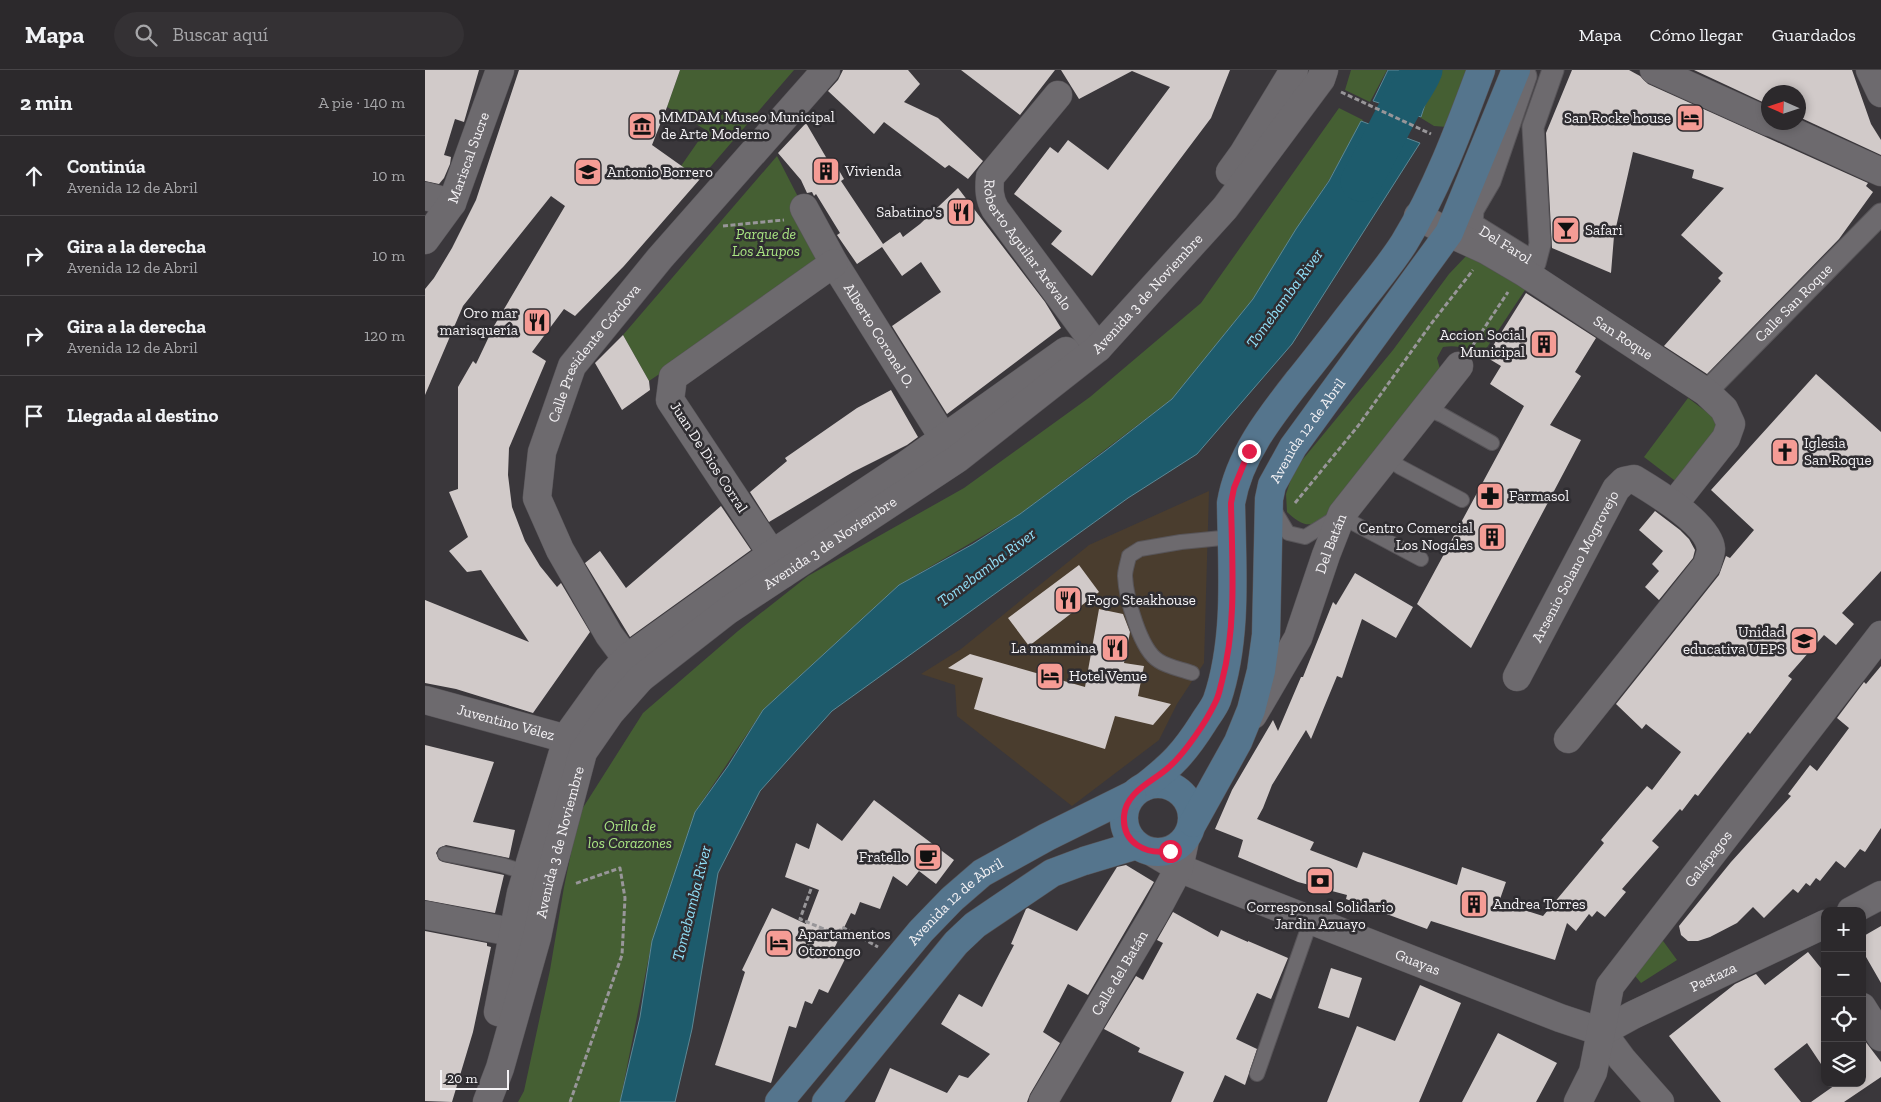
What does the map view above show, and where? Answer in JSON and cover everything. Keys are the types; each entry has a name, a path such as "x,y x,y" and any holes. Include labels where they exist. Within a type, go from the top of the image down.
{"main road":[{"name":"Avenida 12 de Abril","path":"1138,791 1169,767 1187,747 1216,702 1226,664 1232,609 1231,503 1234,488 1249,451 1269,419 1404,244 1453,144 1481,70"},
{"name":"Avenida 12 de Abril","path":"826,1102 956,943 975,925 1052,873 1084,861 1144,849 1170,851 1178,846 1189,831 1238,742 1251,710 1261,672 1266,635 1273,509 1272,485 1293,447 1449,233 1516,70"},
{"name":"Avenida 12 de Abril","path":"779,1102 921,931 952,899 982,873 1047,837 1138,791 1162,784 1179,790 1190,804 1189,831"},
{"path":"1138,791 1128,802 1124,818 1127,833 1144,849"}],"street":[{"name":"Mariscal Sucre","path":"425,240 452,203 501,70"},
{"name":"Calle Presidente Córdova","path":"634,668 609,635 560,550 537,498 542,452 572,366 660,258 825,70"},
{"name":"Avenida 3 de Noviembre","path":"1093,341 1208,203 1243,154 1294,70"},
{"name":"Del Farol","path":"1529,70 1490,182 1473,210 1473,224 1535,263 1540,244 1533,127 1553,70"},
{"path":"1654,70 1761,118"},
{"path":"1870,70 1881,93"},
{"name":"Avenida 3 de Noviembre","path":"487,1102 500,1068 537,881 575,746 610,713 634,668 727,610 777,564 950,449 1093,341 1225,208 1321,79 1330,80"},
{"name":"Roberto Aguilar Arévalo","path":"1058,95 991,177 989,191 991,202 995,209 1093,341"},
{"path":"1787,130 1881,172"},
{"path":"425,196 452,203"},
{"name":"Alberto Coronel O.","path":"806,212 834,263 950,449"},
{"name":"Calle San Roque","path":"1706,392 1881,214"},
{"name":"San Roque","path":"1418,216 1486,250 1525,273 1706,392 1724,409 1731,424 1726,438 1674,504"},
{"name":"Juan De Dios Corral","path":"777,564 670,400 673,377 834,263"},
{"name":"Del Batán","path":"1238,742 1298,638 1326,554 1342,514 1459,366"},
{"name":"Arsenio Solano Mogrovejo","path":"1517,677 1616,489 1624,480 1634,479 1674,504 1705,534 1711,549 1707,564 1568,739"},
{"name":"Galápagos","path":"1578,1102 1593,1072 1610,986 1881,635"},
{"name":"Juventino Vélez","path":"425,700 575,746"},
{"name":"Calle del Batán","path":"1043,1102 1155,914 1179,868 1189,831"},
{"name":"Guayas","path":"1144,849 1179,868 1560,1018 1602,1032"},
{"path":"1858,907 1881,895"},
{"path":"425,915 525,934"},
{"name":"Avenida 3 de Noviembre","path":"472,1102 486,1065 525,934"},
{"name":"Pastaza","path":"1602,1032 1633,1015 1820,936"},
{"path":"1866,1014 1881,1037"},
{"path":"1602,1032 1622,1059 1661,1102"}],"lane":[{"path":"1425,408 1492,442"},
{"path":"1387,458 1462,500"},
{"path":"1273,509 1288,533 1305,537 1342,514 1355,524 1421,559"},
{"path":"1192,673 1159,661 1148,651 1141,638 1125,575 1129,556 1140,549 1232,536"},
{"path":"445,854 502,865 537,881"},
{"path":"1257,1074 1311,920"}],"path":[{"path":"1330,80 1435,136"},
{"path":"716,227 806,212"},
{"path":"1273,509 1287,512 1358,426 1431,324 1481,260 1486,250"},
{"path":"1459,366 1515,280 1525,273"},
{"path":"537,881 556,890 620,868 625,898 621,955 570,1102"},
{"path":"811,888 800,919 838,935 842,927 866,939 897,959"}],"shaded area":[{"path":"1209,491 1204,663 1177,704 1159,740 1072,806 957,716 955,685 921,674 961,649 1089,545"}],"green space":[{"path":"680,70 794,70 700,179 681,166 706,130 667,107"},
{"path":"1351,70 1387,70 1370,102 1345,90"},
{"path":"1440,70 1469,70 1447,127 1434,126 1421,118 1431,84"},
{"name":"Orilla de los Corazones","path":"1339,108 1363,120 1329,180 1253,299 1172,399 1020,514 899,585 763,710 695,812 652,941 620,1102 518,1102 524,1091 550,970 579,814 643,713 738,631 808,576 964,488 1090,397 1201,303"},
{"name":"Parque de Los Arupos","path":"777,156 830,259 649,381 623,335"},
{"path":"1468,254 1527,287 1480,358 1463,348 1454,346 1443,347 1437,358 1440,369 1327,514 1312,524 1302,523 1297,520 1287,512 1286,494 1294,470 1393,350 1449,274"},
{"path":"1688,398 1723,424 1678,483 1644,457"},
{"path":"1655,930 1677,960 1641,983 1626,965"}],"water":[{"path":"1388,70 1440,70 1431,86 1421,117 1373,101"},
{"path":"1361,121 1420,143 1292,344 1197,454 1128,498 832,711 760,791 718,873 692,1029 675,1102 620,1102 640,1017 652,941 695,812 728,766 763,710 899,585 973,544 1020,514 1172,399 1253,299 1296,229 1329,181"}],"building":[{"path":"425,70 479,70 464,122 455,119 444,155 451,157 450,164 439,184 425,181"},
{"path":"519,70 680,70 652,145 700,179 624,266 575,316 564,309 532,352 546,361 509,448 508,475 512,507 525,541 540,566 557,587 561,583 590,632 533,713 456,689 425,683 425,600 529,642 481,570 467,572 449,551 468,537 449,492 458,489 458,387 473,361 476,364 494,326 565,206 551,196 463,306 425,395 425,289 452,248 476,200"},
{"path":"843,70 908,70 920,84 904,102 938,118 983,161 968,179 949,165 945,168 884,122 874,134 828,91 838,80"},
{"path":"961,70 1055,70 1020,115"},
{"path":"1061,70 1230,70 1211,118 1092,276 1051,244 1062,231 1014,194 1050,147 1058,153 1068,140 1108,170 1170,87 1132,71 1079,99"},
{"path":"1572,70 1629,70 1640,76 1648,84 1868,183 1866,186 1873,192 1839,239 1707,374 1664,346 1721,281 1718,278 1723,273 1681,235 1724,188 1692,178 1694,170 1633,152 1614,236 1611,273 1552,248 1546,133"},
{"path":"1694,70 1852,70 1871,124 1881,140 1881,155 1806,120 1806,85 1761,85 1761,101"},
{"path":"806,123 830,164 834,162 844,179 841,181 883,244 900,232 903,237 920,224 958,188 1045,302 1061,328 947,414 892,326 941,292 921,262 902,276 882,247 857,264 837,235 840,233 816,194 814,196 812,192 807,193 801,180 778,153"},
{"name":"Centro Comercial Los Nogales","path":"1526,293 1596,338 1575,372 1581,376 1550,425 1581,440 1471,648 1417,604 1524,406 1490,384 1501,366 1486,357"},
{"path":"623,335 649,381 650,390 622,410 595,363"},
{"path":"1816,374 1881,432 1881,571 1842,613 1854,624 1836,645 1824,635 1788,676 1792,679 1750,734 1748,732 1698,796 1695,794 1682,811 1680,809 1652,841 1659,847 1622,889 1626,892 1605,917 1597,911 1592,917 1589,914 1576,931 1567,923 1555,960 1431,921 1427,929 1346,899 1347,895 1298,882 1238,857 1243,840 1215,829 1232,790 1273,720 1278,731 1301,677 1303,677 1333,602 1336,605 1355,573 1413,607 1396,638 1362,619 1342,678 1337,676 1311,739 1306,730 1272,785 1257,819 1314,842 1310,850 1357,868 1363,852 1457,885 1462,867 1506,882 1499,902 1543,916 1604,843 1601,840 1647,786 1652,790 1681,752 1646,724 1642,729 1616,704 1719,575 1726,556 1730,558 1754,530 1711,490"},
{"path":"891,390 918,437 907,445 853,472 769,522 750,492 787,461 785,458 857,408"},
{"path":"721,506 751,550 630,637 585,563 600,551 626,588"},
{"path":"1655,511 1680,530 1689,539 1695,550 1693,558 1659,600 1645,587 1659,571 1652,564 1663,551 1639,530"},
{"path":"1079,565 1099,592 1029,646 1008,618"},
{"path":"1099,609 1123,614 1130,632 1124,663 1144,666 1138,696 1171,704 1153,725 1115,716 1105,749 974,709 983,678 948,668 970,654 1085,687"},
{"path":"1881,666 1881,828 1865,852 1860,849 1845,868 1836,861 1820,881 1816,878 1810,886 1806,883 1798,893 1793,889 1764,918 1753,907 1737,923 1710,937 1698,941 1688,941 1681,935 1679,926 1731,862 1791,796 1788,794 1810,765 1817,771 1849,728 1837,718 1864,682 1866,684"},
{"path":"425,745 494,762 473,822 515,830 509,858 446,845 439,848 436,853 439,860 443,862 504,875 495,913 425,900"},
{"path":"874,800 954,860 936,884 919,871 907,886 893,876 880,909 860,902 855,915 851,913 833,951 846,957 828,993 819,989 812,1004 805,1001 796,1028 789,1026 771,1083 715,1065 745,972 742,970 772,908 806,924 819,890 785,877 796,843 809,849 817,823 842,841"},
{"path":"1126,865 1154,882 1088,995 1068,984 1043,1032 1060,1043 1027,1102 875,1102 890,1068 947,1093 959,1075 968,1078 990,1054 941,1024 959,994 982,1007 1014,945 1011,944 1026,909 1028,908 1077,931 1117,867"},
{"path":"1173,912 1218,937 1221,930 1288,958 1271,999 1257,993 1236,1039 1257,1049 1245,1085 1225,1075 1213,1102 1171,1102 1184,1072 1138,1052 1140,1048 1104,1029 1136,976 1143,980 1163,943 1157,940"},
{"path":"1881,926 1881,983 1866,957 1866,935"},
{"path":"425,931 487,943 487,946 491,947 473,1032 452,1102 425,1101"},
{"path":"1808,952 1821,968 1821,1064 1807,1043 1774,1069 1801,1102 1721,1102 1669,1036 1735,984 1756,974 1765,985"},
{"path":"1331,968 1362,978 1349,1018 1318,1008"},
{"path":"1420,985 1461,1003 1419,1102 1327,1102 1357,1026 1395,1041"},
{"path":"1498,1033 1557,1063 1536,1102 1462,1102"},
{"path":"1866,1042 1881,1062 1881,1077 1844,1102 1811,1102 1832,1087 1866,1087"}],"waterway":[{"name":"Tomebamba River","path":"1361,181 1422,70"}],"place":[{"name":"San Rocke house","path":"1690,118"},
{"name":"MMDAM Museo Municipal de Arte Moderno","path":"642,126"},
{"name":"Vivienda","path":"826,171"},
{"name":"Antonio Borrero","path":"588,172"},
{"name":"Sabatino's","path":"961,212"},
{"name":"Safari","path":"1566,230"},
{"name":"Oro mar marisquería","path":"537,322"},
{"name":"Accion Social Municipal","path":"1544,344"},
{"name":"Iglesia San Roque","path":"1785,452"},
{"name":"Farmasol","path":"1490,496"},
{"name":"Centro Comercial Los Nogales","path":"1492,537"},
{"name":"Fogo Steakhouse","path":"1068,600"},
{"name":"Unidad educativa UEPS","path":"1804,641"},
{"name":"La mammina","path":"1115,648"},
{"name":"Hotel Venue","path":"1050,676"},
{"name":"Fratello","path":"928,857"},
{"name":"Corresponsal Solidario Jardin Azuayo","path":"1320,881"},
{"name":"Andrea Torres","path":"1474,904"},
{"name":"Apartamentos Otorongo","path":"779,943"}],"route":[{"path":"1170,851 1152,852 1137,846 1127,833 1124,818 1125,810 1132,795 1169,767 1187,747 1216,702 1226,664 1232,609 1231,503 1234,488 1249,451"}]}
